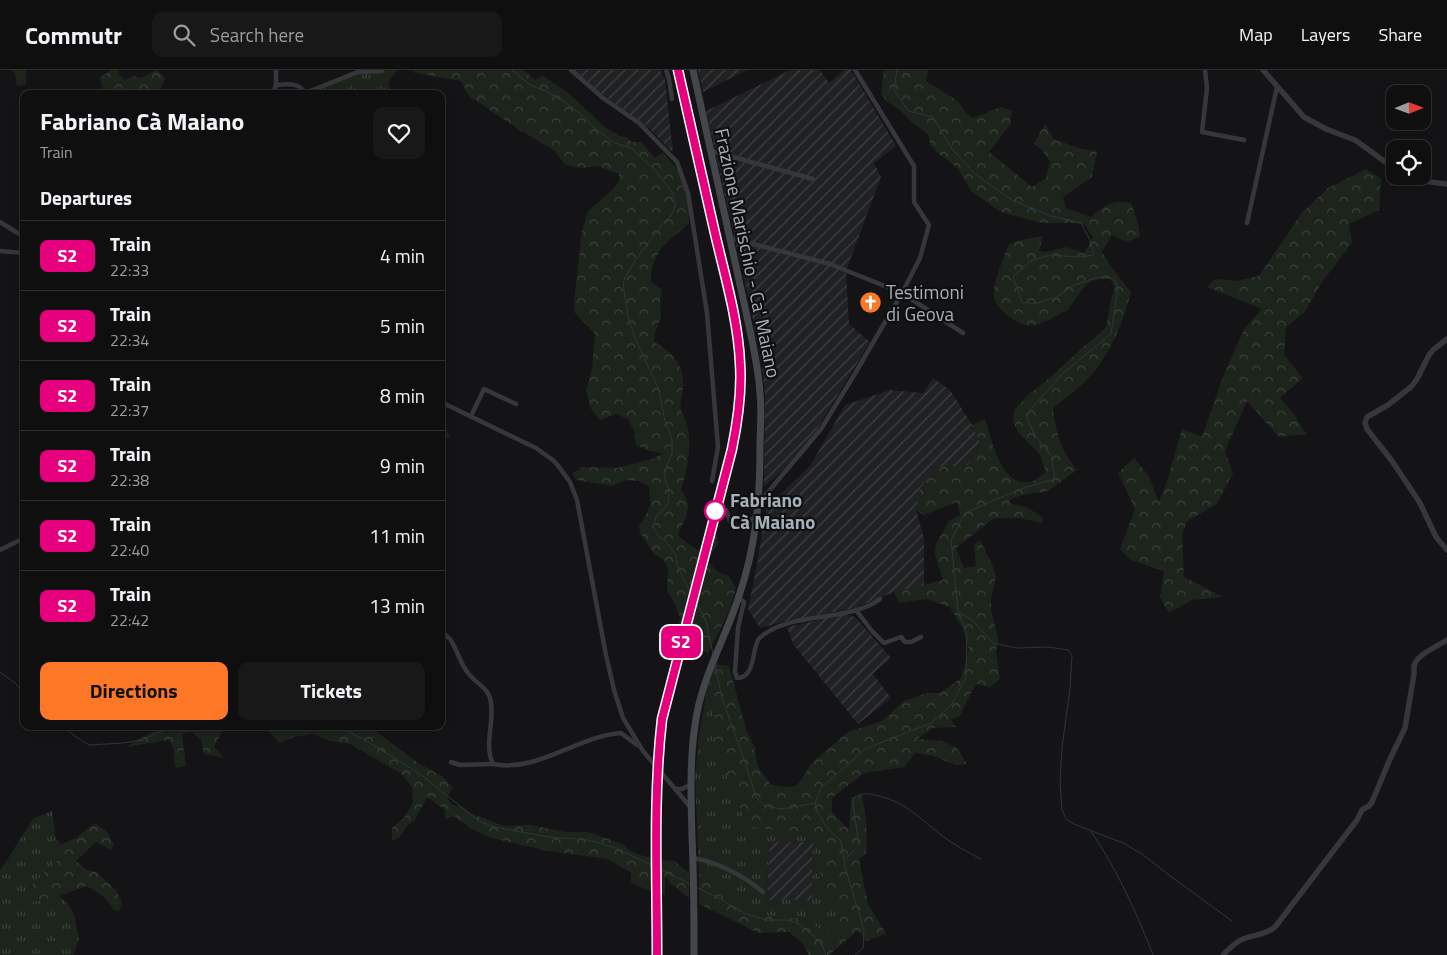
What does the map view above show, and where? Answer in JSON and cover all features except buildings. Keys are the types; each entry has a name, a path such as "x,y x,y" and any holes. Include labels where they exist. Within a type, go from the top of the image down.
{"main road":[{"name":"Frazione Marischio - Ca' Maiano","path":"694,70 751,335 760,386 758,514 752,552 739,598 703,687 694,730 691,763 694,955"}],"street":[{"path":"275,90 276,70"},
{"path":"571,70 603,98 639,123 677,162 688,192 707,313 716,418 718,447 712,481"},
{"path":"666,70 672,99"},
{"path":"758,504 821,429 902,293 920,258 929,225 914,202 914,166 855,70"},
{"path":"1205,70 1207,88 1202,132 1244,140"},
{"path":"1263,70 1304,117 1326,129 1355,140 1386,162"},
{"path":"313,90 358,72 382,71"},
{"path":"276,85 292,84 303,90"},
{"path":"1247,223 1278,87"},
{"path":"711,151 813,179"},
{"path":"1431,182 1447,184"},
{"path":"0,222 20,234"},
{"path":"730,238 830,264 902,293 963,333"},
{"path":"0,251 20,253"},
{"path":"1447,339 1429,355 1418,379 1412,386 1388,405 1367,416 1365,423 1367,429 1392,461 1420,504 1436,537 1447,550"},
{"path":"471,416 484,389 516,404"},
{"path":"445,404 536,448 554,461 570,482 577,500 606,655 623,718 640,747 692,809"},
{"path":"726,510 731,524 737,527 746,524 758,514"},
{"path":"0,550 20,540"},
{"path":"739,598 744,602 738,628 734,672 737,678 744,675 750,667 758,640 763,635 786,623 856,610 880,599"},
{"path":"856,610 872,632 884,643 901,637 905,642 911,642 921,637"},
{"path":"445,634 450,640 468,674 490,696 492,722 488,748 493,764"},
{"path":"1223,955 1242,939 1265,934 1274,927 1357,820 1362,810 1372,802 1405,728 1416,660 1447,640"},
{"path":"452,762 460,765 493,764 503,766 532,762 612,733 621,733 640,747"},
{"path":"674,788 682,789 691,784"},
{"path":"674,788 682,795 691,798"},
{"path":"693,858 707,860 763,892"}],"shaded area":[{"path":"569,70 660,70 665,79 673,153 650,129"},
{"path":"698,70 747,70 703,92"},
{"path":"790,70 820,70 829,83 844,70 851,70 896,146 874,163 881,177 846,271 849,324 870,342 816,431 784,469 764,487 765,395 762,366 706,111"},
{"path":"933,378 950,390 972,425 980,443 968,465 938,467 916,510 924,538 924,586 894,592 855,608 760,628 748,609 766,508 810,466 845,405 890,390 923,393"},
{"path":"845,614 855,617 891,658 873,674 891,698 858,724 793,644 787,627"},
{"path":"769,841 813,842 812,900 767,901"}],"green space":[{"path":"10,70 26,70 26,85 17,86 15,73"},
{"path":"111,70 119,70 119,74 125,80 134,76 141,78 156,70 165,77 161,90 103,90 100,78"},
{"path":"358,70 398,70 389,81 392,90 315,90"},
{"path":"412,70 523,70 535,80 543,76 567,92 605,127 619,136 627,137 632,142 641,142 655,158 663,153 675,166 687,194 689,223 661,248 653,266 651,274 652,283 662,289 660,301 661,317 654,342 667,350 676,360 680,366 683,379 681,411 686,420 689,446 688,464 681,489 687,500 688,507 687,515 678,535 700,551 706,539 715,533 719,542 707,561 718,572 729,576 736,588 728,613 708,653 696,649 701,631 678,627 680,617 667,591 668,569 664,560 654,554 640,533 639,526 650,505 649,486 638,481 625,480 612,486 576,480 572,473 581,467 617,468 655,458 663,453 649,451 636,445 634,431 628,419 616,414 600,420 591,409 586,391 592,369 595,334 575,313 574,304 582,231 588,211 614,188 619,180 619,174 598,166 582,168 565,165 555,151 469,96 461,81 415,73"},
{"path":"884,70 928,70 926,81 958,101 966,113 973,118 1001,107 1012,111 1010,125 989,152 1032,187 1046,178 1050,161 1041,149 1034,144 1046,124 1053,139 1082,149 1097,151 1092,177 1063,197 1066,208 1091,217 1109,204 1118,202 1131,203 1140,236 1127,242 1112,235 1102,252 1131,292 1128,302 1117,334 1094,372 1085,382 1053,408 1060,441 1067,456 1077,470 1048,491 1022,495 1009,500 1011,504 1027,507 1043,518 1042,523 1019,518 994,518 956,548 964,568 976,566 974,545 980,540 992,564 996,577 991,598 991,610 998,638 996,653 1000,679 990,687 977,684 960,716 951,719 956,727 933,728 917,739 943,741 957,748 967,764 956,765 933,756 915,753 905,767 864,773 832,798 832,812 849,830 851,798 862,794 867,838 866,854 859,859 868,904 886,934 866,941 858,930 829,955 809,955 803,944 789,932 758,933 699,904 699,876 728,894 752,913 784,918 802,918 825,932 837,932 839,916 819,876 825,857 820,845 809,832 763,829 747,825 728,777 714,731 715,717 707,689 716,664 729,666 746,729 754,746 758,767 771,785 786,787 797,786 812,763 848,732 882,721 904,701 927,693 941,693 961,678 969,649 963,629 950,607 926,599 899,603 894,592 943,580 935,555 936,544 949,521 960,515 957,502 924,515 916,510 920,488 938,467 968,465 980,443 972,425 985,419 994,449 1004,469 1011,477 1019,481 1031,482 1046,472 1040,455 1018,432 1013,421 1014,410 1028,395 1106,327 1115,287 1110,279 1093,280 1084,287 1067,309 1039,324 1024,325 1013,320 1003,311 996,302 994,291 999,270 1009,244 1043,236 1039,251 1046,252 1067,247 1084,253 1093,238 1085,225 1042,223 1001,212 971,191 958,169 930,145 929,135 900,110 886,101 881,93"},
{"path":"1366,169 1381,179 1379,210 1349,224 1352,243 1322,282 1305,312 1286,327 1284,355 1303,378 1280,398 1294,414 1306,434 1279,437 1247,401 1225,451 1233,473 1217,504 1187,521 1182,535 1184,577 1223,597 1192,600 1169,613 1160,597 1164,571 1131,560 1120,549 1135,509 1118,473 1134,458 1149,476 1159,502 1182,429 1202,437 1224,374 1244,329 1262,309 1207,287 1215,279 1236,281 1259,276 1301,214 1328,188"},
{"path":"445,424 450,439 445,437"},
{"path":"707,689 715,717 714,731 728,777 747,825 763,829 809,832 820,845 825,857 819,876 839,916 837,932 825,932 802,918 784,918 752,913 728,894 699,876 695,777 699,735","holes":["769,841 813,842 812,900 767,900"]},
{"path":"156,730 225,730 221,733 214,747 224,758 204,754 201,740 192,732 182,734 186,766 176,768 174,751 169,740 126,747"},
{"path":"267,730 375,730 418,763 442,776 453,788 447,797 451,804 504,826 530,825 566,832 588,832 622,844 630,851 640,855 675,861 689,872 689,898 671,884 665,876 665,895 634,884 631,882 631,873 608,859 548,851 488,837 454,816 445,820 445,810 427,797 415,820 407,826 399,838 392,841 392,828 404,818 413,802 412,787 403,775 350,744 330,741 313,734 294,737 280,743"},
{"path":"52,811 56,839 61,844 56,847 58,860 30,887 24,910 34,901 50,900 59,896 67,903 74,914 79,939 74,953 72,955 0,955 0,871 33,819"},
{"path":"95,823 108,833 114,845 111,850 96,842 76,861 87,870 96,872 116,890 122,903 119,911 114,910 102,896 86,886 50,900 34,901 24,911 24,898 30,887 58,860 56,847 76,838"}],"waterway":[{"path":"512,70 530,85 546,91 566,103 615,143 631,148 655,170 673,193 675,206 672,214 636,259 623,284 628,316 635,338 659,390 664,417 672,440 672,454 664,472 669,490 668,504 656,517 653,527 659,537 667,542 676,555 677,564 706,621 713,654"},
{"path":"855,955 863,948 864,930 845,867 841,841 827,828 817,811 815,803 821,788 865,749 931,723 952,704 966,677 967,634 958,610 951,540 965,513 1020,489 1055,479 1051,456 1034,434 1026,415 1062,374 1111,334 1118,288 1114,279 1099,277 1074,285 1057,297 1033,304 1022,302 1013,277 1030,261 1050,255 1078,257 1094,255 1090,240 1081,223 1051,216 1012,200 976,175 952,149 933,117 908,111 894,90 897,70"},
{"path":"960,613 972,620 993,643 1016,648 1049,647 1068,650 1072,655 1060,784 1062,810 1066,819 1074,824 1123,843 1142,854 1232,921"},
{"path":"715,665 722,698 756,797 764,805 780,809 814,803"},
{"path":"0,672 20,689"},
{"path":"67,730 89,745 142,740 164,730"},
{"path":"345,730 420,774 479,821 494,827 549,837 588,840 616,848 690,884"},
{"path":"859,846 853,804 854,798 861,794 869,794 886,798 903,806 960,848 981,859"},
{"path":"1091,831 1125,891 1153,955"},
{"path":"845,860 854,850"},
{"path":"696,887 744,913 766,920 787,920 797,923 814,936 822,945 826,955"}],"railway":[{"path":"657,955 656,807 662,719 732,449 740,395 739,345 733,311 678,70"}],"train":[{"name":"S2","path":"657,955 657,780 662,719 732,449 738,417 740,388 738,336 678,70"}],"place":[{"name":"Testimoni di Geova","path":"870,303"},
{"name":"Fabriano Cà Maiano","path":"715,511"}]}
